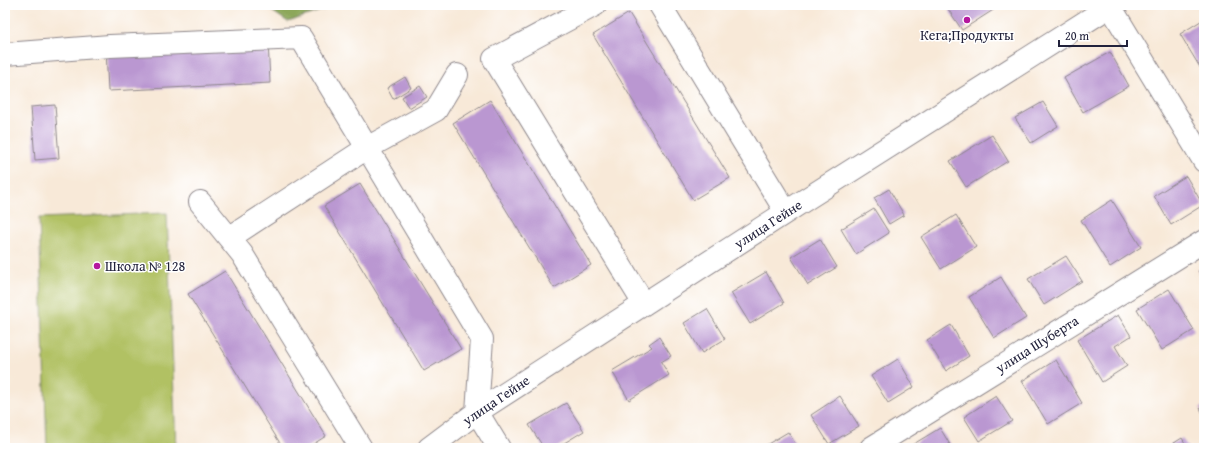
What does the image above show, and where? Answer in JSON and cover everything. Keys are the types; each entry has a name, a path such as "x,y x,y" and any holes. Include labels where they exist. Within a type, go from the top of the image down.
{"street":[{"path":"594,5 494,59 644,304"},
{"path":"660,5 786,212"},
{"path":"1111,6 1204,160"},
{"name":"улица Гейне","path":"428,448 476,412 786,212 1111,6"},
{"path":"5,54 110,46 301,38 482,339 476,412 499,448"},
{"path":"229,238 368,148 436,110 457,75"},
{"path":"200,202 242,254 361,448"},
{"name":"улица Шуберта","path":"871,448 1204,241"}],"green space":[{"path":"263,5 331,5 329,8 288,22"},
{"name":"Школа № 128","path":"167,213 176,448 47,448 39,218"}],"building":[{"name":"Кега;Продукты","path":"955,5 1001,5 962,30 948,9"},
{"path":"629,13 730,178 693,200 593,35"},
{"path":"1204,19 1204,74 1180,34"},
{"path":"268,40 270,83 108,91 106,48"},
{"path":"1110,52 1129,86 1083,112 1064,78"},
{"path":"405,77 411,88 393,99 387,88"},
{"path":"420,86 427,97 409,108 402,97"},
{"path":"490,100 591,265 554,288 453,123"},
{"path":"1043,102 1058,126 1031,143 1015,118"},
{"path":"55,105 59,158 35,160 31,107"},
{"path":"992,135 1008,161 966,187 950,161"},
{"path":"1186,176 1203,205 1171,225 1154,196"},
{"path":"360,184 461,349 424,371 324,206"},
{"path":"889,189 904,215 889,224 874,198"},
{"path":"1112,200 1141,247 1110,267 1081,220"},
{"path":"874,209 889,233 856,254 841,229"},
{"path":"956,215 976,247 941,269 921,237"},
{"path":"820,239 837,267 808,285 791,257"},
{"path":"1066,256 1082,281 1044,305 1028,279"},
{"path":"1204,267 1204,280 1198,271"},
{"path":"225,271 326,436 307,448 283,448 188,294"},
{"path":"766,272 784,303 750,324 731,293"},
{"path":"1001,277 1026,318 994,338 969,297"},
{"path":"1169,289 1194,330 1162,350 1137,309"},
{"path":"707,309 725,339 702,353 684,323"},
{"path":"1118,315 1131,336 1115,346 1127,366 1102,382 1077,340"},
{"path":"951,325 969,356 946,371 927,340"},
{"path":"659,337 671,356 661,362 669,375 629,400 612,371 652,347 649,344"},
{"path":"898,359 914,387 888,403 871,376"},
{"path":"1056,360 1082,403 1048,424 1022,381"},
{"path":"840,396 859,426 829,444 811,415"},
{"path":"996,396 1012,421 979,441 964,417"},
{"path":"566,403 584,431 556,448 544,448 529,425"},
{"path":"1204,406 1204,416 1200,408"},
{"path":"940,428 952,448 907,448"},
{"path":"788,432 798,448 761,448"},
{"path":"1182,438 1188,448 1166,448"}],"place":[{"name":"Кега;Продукты","path":"967,20"},
{"name":"Школа № 128","path":"97,266"}]}
